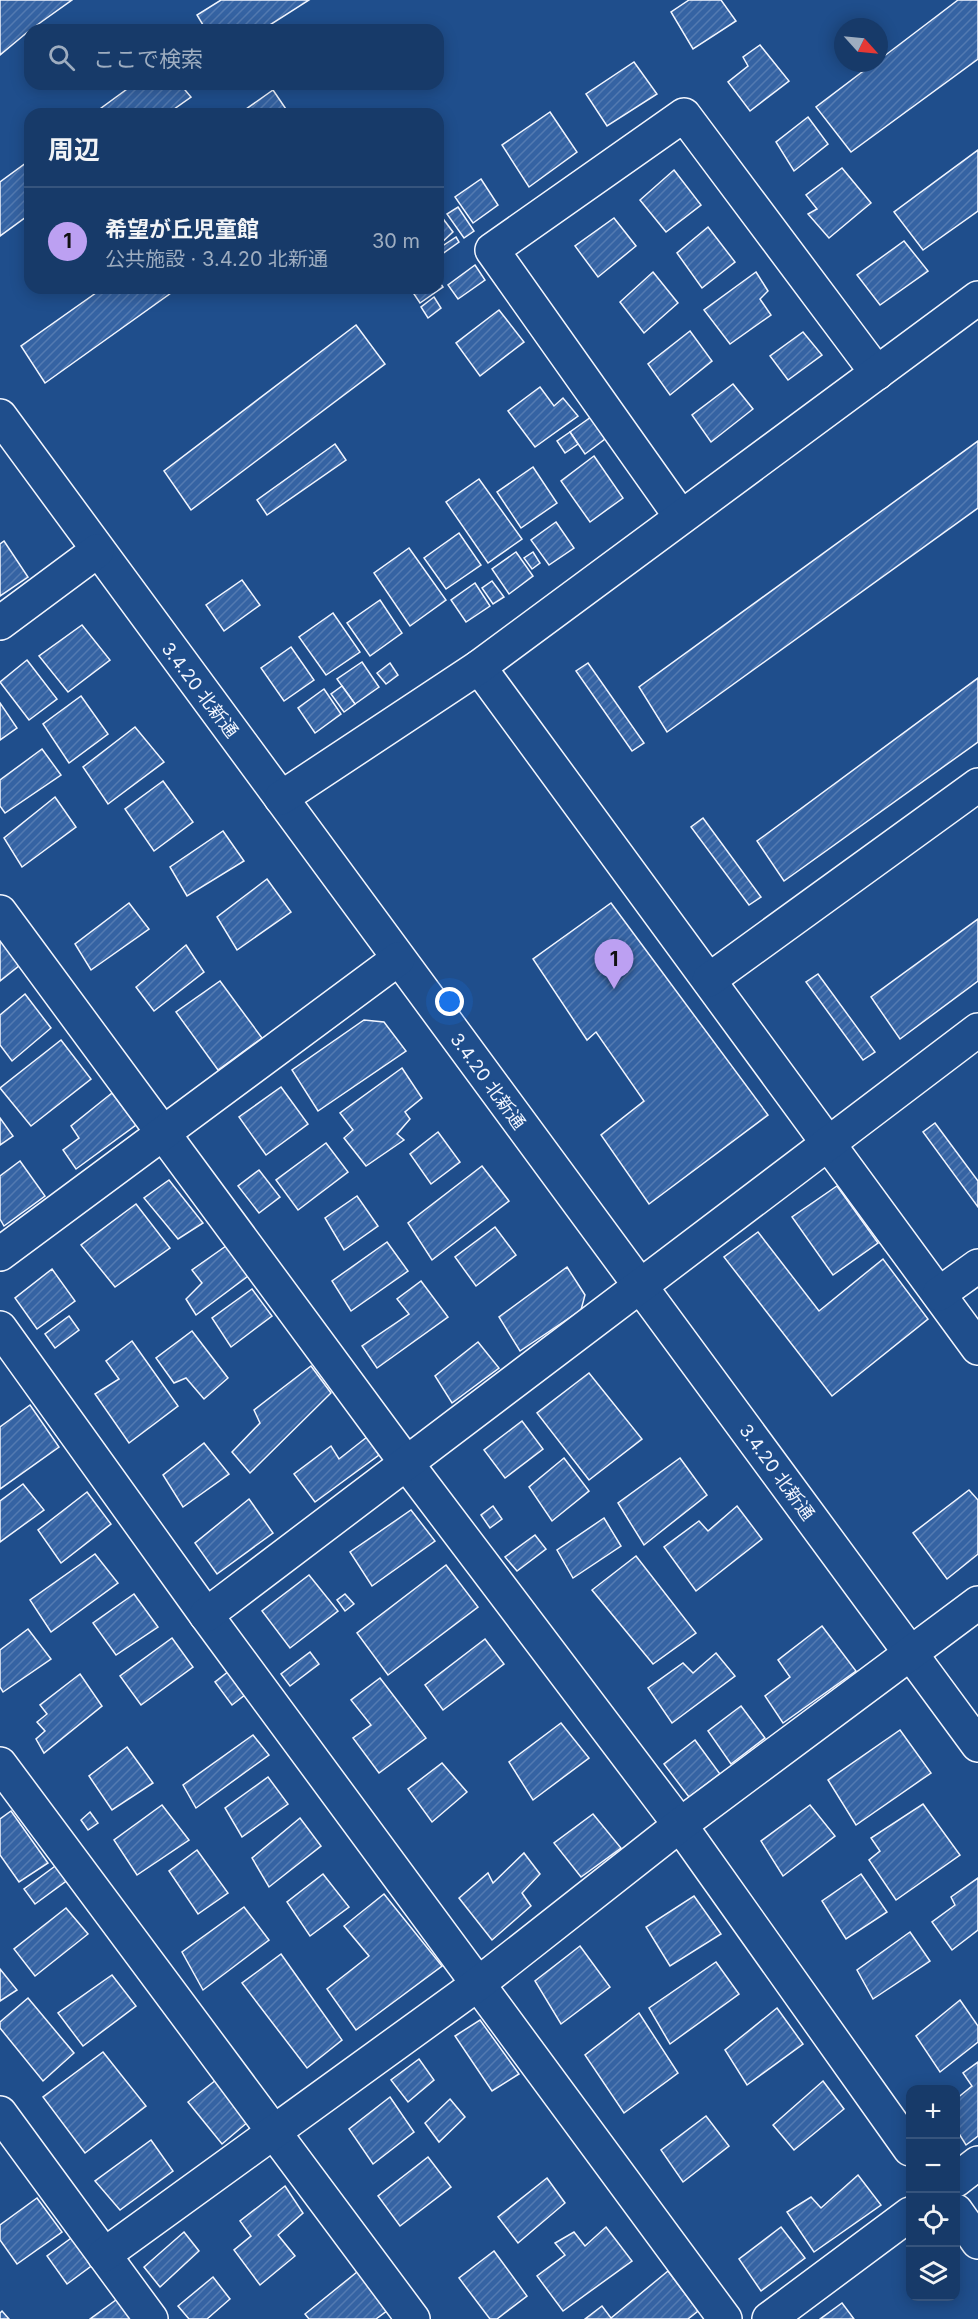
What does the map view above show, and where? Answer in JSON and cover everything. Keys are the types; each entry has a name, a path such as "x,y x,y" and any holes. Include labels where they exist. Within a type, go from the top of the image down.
{"street":[{"path":"681,517 492,250 684,115 877,373"},
{"path":"281,798 478,667 978,298"},
{"name":"3.4.20 北新通","path":"0,416 97,551 978,1744"},
{"path":"0,624 97,551"},
{"path":"478,667 978,1348"},
{"path":"709,980 978,785"},
{"path":"0,912 407,1464 680,1825 906,2143"},
{"path":"0,1254 398,959"},
{"path":"206,1615 978,1030"},
{"path":"939,1294 978,1266"},
{"path":"0,1328 206,1615 725,2319"},
{"path":"104,2254 478,1984 680,1825 978,1603"},
{"path":"1,1767 413,2319"},
{"path":"0,2113 151,2319"},
{"path":"960,2177 978,2163"},
{"path":"769,2319 906,2217"},
{"path":"960,2217 978,2242"}],"building":[{"path":"0,0 72,0 38,24 24,24 24,35 0,55"},
{"path":"221,0 309,0 271,24 202,24 197,15"},
{"path":"689,0 721,0 736,21 693,49 671,12"},
{"path":"958,0 978,0 978,59 851,152 816,107 862,72 888,72 888,53"},
{"path":"760,45 789,81 750,111 728,82 748,66 743,57"},
{"path":"634,62 657,94 607,126 586,94"},
{"path":"126,90 185,90 191,97 175,108 101,108"},
{"path":"273,90 285,108 248,108"},
{"path":"550,112 577,152 529,187 502,145"},
{"path":"808,117 828,144 794,171 776,142"},
{"path":"978,150 978,211 923,250 894,212"},
{"path":"24,164 24,218 0,236 0,182"},
{"path":"842,168 871,203 829,238 808,214 817,209 806,195"},
{"path":"674,170 701,205 666,232 640,200"},
{"path":"481,179 498,205 473,223 455,197"},
{"path":"458,207 474,231 464,238 447,214"},
{"path":"614,218 636,246 598,277 575,246"},
{"path":"444,220 453,232 444,240"},
{"path":"708,227 735,262 702,288 677,253"},
{"path":"456,237 459,242 444,253 444,245"},
{"path":"904,241 928,271 880,305 857,275"},
{"path":"475,265 485,280 458,299 448,285"},
{"path":"653,272 678,303 644,333 620,302"},
{"path":"756,272 768,291 760,299 771,315 730,344 704,310"},
{"path":"95,294 170,294 45,383 21,346"},
{"path":"414,294 433,294 420,303"},
{"path":"434,297 441,308 428,318 421,307"},
{"path":"499,310 524,342 480,376 456,343"},
{"path":"356,325 385,364 191,510 164,471"},
{"path":"690,331 712,361 670,395 648,364"},
{"path":"803,332 822,355 788,380 770,356"},
{"path":"733,384 753,409 711,442 692,415"},
{"path":"540,387 554,406 563,398 578,416 535,447 508,411"},
{"path":"591,417 605,439 585,454 570,432"},
{"path":"570,432 578,444 565,453 557,441"},
{"path":"978,441 978,508 667,732 639,687"},
{"path":"335,444 346,460 267,515 257,500"},
{"path":"594,456 623,498 590,522 561,481"},
{"path":"533,467 557,503 521,528 497,492"},
{"path":"479,479 522,539 488,563 446,502"},
{"path":"556,522 574,548 549,565 531,540"},
{"path":"459,533 481,565 446,589 424,558"},
{"path":"4,541 28,577 0,596 0,544"},
{"path":"409,548 446,600 410,626 374,573"},
{"path":"516,552 533,576 509,594 492,569"},
{"path":"533,552 540,563 532,569 524,558"},
{"path":"242,580 260,605 224,631 206,605"},
{"path":"492,581 504,597 493,604 482,588"},
{"path":"475,583 490,606 466,622 451,600"},
{"path":"380,600 402,633 370,656 347,623"},
{"path":"333,613 360,652 326,675 299,637"},
{"path":"82,625 110,660 68,692 39,656"},
{"path":"291,647 314,680 284,701 261,668"},
{"path":"27,660 57,699 29,720 0,682"},
{"path":"362,662 379,687 355,704 337,679"},
{"path":"390,663 398,675 386,684 377,673"},
{"path":"588,663 644,743 632,751 576,671"},
{"path":"978,678 978,742 784,881 757,841"},
{"path":"342,686 355,704 344,712 331,694"},
{"path":"324,689 341,714 315,733 298,708"},
{"path":"81,696 108,734 69,763 43,724"},
{"path":"0,703 17,728 0,740"},
{"path":"135,727 164,762 108,804 83,767"},
{"path":"42,749 61,775 5,813 0,806 0,780"},
{"path":"163,781 193,822 154,851 125,809"},
{"path":"55,797 76,827 22,867 4,838"},
{"path":"703,818 761,897 749,905 691,827"},
{"path":"223,831 244,861 187,896 170,867"},
{"path":"267,879 291,912 237,950 217,917"},
{"path":"129,903 149,929 91,970 75,944"},
{"path":"611,903 768,1115 649,1204 601,1135 644,1101 596,1032 587,1040 533,959"},
{"path":"978,919 978,981 900,1039 871,997"},
{"path":"0,939 20,965 0,981"},
{"path":"186,945 204,972 154,1011 136,987"},
{"path":"818,974 875,1052 863,1060 806,982"},
{"path":"220,981 262,1038 218,1070 176,1012"},
{"path":"25,994 51,1028 12,1061 0,1045 0,1015"},
{"path":"364,1020 384,1022 406,1051 318,1111 292,1070"},
{"path":"61,1040 91,1079 31,1126 0,1088"},
{"path":"402,1068 422,1098 405,1112 410,1119 397,1134 404,1140 366,1166 344,1138 353,1130 340,1113"},
{"path":"281,1087 308,1124 266,1155 239,1117"},
{"path":"112,1093 136,1125 76,1169 63,1150 79,1138 71,1126"},
{"path":"0,1118 13,1136 0,1145"},
{"path":"935,1123 978,1181 978,1207 923,1132"},
{"path":"438,1132 460,1162 431,1184 410,1154"},
{"path":"326,1143 348,1172 298,1210 276,1180"},
{"path":"20,1161 45,1196 4,1226 0,1219 0,1176"},
{"path":"482,1166 509,1201 432,1260 408,1223"},
{"path":"259,1170 280,1197 259,1213 238,1186"},
{"path":"169,1180 203,1223 178,1239 144,1198"},
{"path":"837,1186 878,1243 833,1275 792,1217"},
{"path":"357,1196 378,1226 344,1250 325,1218"},
{"path":"136,1204 170,1248 115,1287 81,1245"},
{"path":"495,1227 516,1255 476,1286 455,1257"},
{"path":"758,1232 819,1311 883,1259 928,1319 832,1396 724,1257"},
{"path":"387,1242 408,1271 351,1311 332,1281"},
{"path":"226,1246 248,1276 196,1315 186,1299 202,1283 192,1270"},
{"path":"567,1267 585,1295 581,1310 520,1351 499,1317"},
{"path":"52,1269 75,1301 37,1329 15,1298"},
{"path":"421,1281 448,1317 377,1368 362,1346 409,1314 397,1299"},
{"path":"252,1289 272,1316 231,1347 212,1318"},
{"path":"69,1316 79,1330 55,1348 45,1334"},
{"path":"192,1331 228,1378 204,1399 186,1378 174,1383 156,1358"},
{"path":"132,1341 178,1406 129,1443 95,1394 119,1379 106,1361"},
{"path":"478,1342 499,1368 452,1403 435,1376"},
{"path":"311,1366 331,1393 250,1473 232,1452 260,1423 254,1410"},
{"path":"589,1373 642,1439 589,1480 537,1413"},
{"path":"30,1405 59,1447 0,1489 0,1427"},
{"path":"522,1421 543,1449 505,1478 484,1450"},
{"path":"367,1437 379,1455 315,1502 294,1474 331,1446 339,1459"},
{"path":"204,1443 229,1474 183,1507 163,1475"},
{"path":"564,1458 589,1491 552,1521 529,1487"},
{"path":"680,1458 707,1495 644,1545 618,1503"},
{"path":"23,1484 44,1510 0,1542 0,1501"},
{"path":"969,1490 978,1500 978,1554 947,1579 913,1533"},
{"path":"87,1492 111,1524 61,1563 38,1530"},
{"path":"249,1499 273,1533 217,1574 195,1543"},
{"path":"493,1506 502,1519 490,1528 481,1515"},
{"path":"737,1506 762,1539 696,1591 664,1547 699,1521 708,1531"},
{"path":"411,1510 435,1541 372,1586 350,1552"},
{"path":"604,1518 621,1546 573,1578 557,1550"},
{"path":"535,1535 546,1549 517,1571 505,1557"},
{"path":"95,1554 118,1583 51,1632 30,1600"},
{"path":"636,1556 696,1633 653,1664 592,1590"},
{"path":"446,1565 478,1607 388,1675 357,1633"},
{"path":"309,1575 338,1611 290,1648 262,1611"},
{"path":"134,1594 158,1627 116,1655 93,1623"},
{"path":"345,1594 354,1604 345,1611 337,1600"},
{"path":"822,1626 856,1671 783,1723 765,1696 790,1677 778,1660"},
{"path":"28,1629 51,1659 3,1692 0,1687 0,1650"},
{"path":"172,1638 193,1667 141,1705 120,1676"},
{"path":"485,1639 504,1664 443,1710 425,1685"},
{"path":"310,1652 319,1664 290,1686 281,1674"},
{"path":"716,1653 735,1676 672,1723 648,1688 683,1663 693,1673"},
{"path":"229,1671 246,1694 232,1705 215,1682"},
{"path":"80,1674 102,1706 44,1753 36,1739 45,1731 37,1722 47,1714 40,1705"},
{"path":"380,1678 426,1738 379,1773 353,1738 371,1725 351,1700"},
{"path":"741,1706 765,1738 731,1764 708,1731"},
{"path":"561,1723 589,1758 533,1800 509,1762"},
{"path":"900,1730 931,1773 856,1825 828,1780"},
{"path":"253,1735 269,1755 196,1808 183,1785"},
{"path":"695,1740 720,1774 689,1797 664,1764"},
{"path":"127,1747 153,1783 112,1810 89,1776"},
{"path":"442,1763 467,1792 432,1822 408,1789"},
{"path":"268,1777 288,1804 242,1837 225,1808"},
{"path":"923,1804 960,1855 896,1900 869,1860 880,1851 871,1838"},
{"path":"162,1805 189,1840 137,1875 114,1840"},
{"path":"810,1805 835,1836 783,1876 761,1841"},
{"path":"11,1811 48,1863 19,1882 0,1855 0,1819"},
{"path":"90,1812 98,1823 88,1830 81,1820"},
{"path":"593,1814 621,1848 581,1877 554,1843"},
{"path":"300,1818 321,1846 269,1887 252,1858"},
{"path":"197,1850 228,1893 198,1914 169,1871"},
{"path":"524,1853 540,1874 522,1893 531,1906 492,1940 459,1898 488,1873 493,1883"},
{"path":"58,1864 69,1879 35,1904 24,1889"},
{"path":"323,1874 349,1907 310,1936 287,1902"},
{"path":"861,1874 887,1912 846,1939 822,1901"},
{"path":"978,1878 978,1930 952,1950 932,1922 955,1905 951,1897"},
{"path":"384,1894 442,1966 356,2030 327,1989 369,1956 344,1926"},
{"path":"694,1896 721,1934 670,1966 646,1927"},
{"path":"244,1907 269,1940 203,1990 182,1952"},
{"path":"66,1908 88,1934 35,1976 14,1949"},
{"path":"910,1932 930,1961 873,1999 857,1970"},
{"path":"580,1946 610,1987 561,2024 535,1981"},
{"path":"281,1954 342,2040 307,2068 242,1983"},
{"path":"716,1962 739,1994 670,2044 649,2008"},
{"path":"0,1969 17,1990 0,2001"},
{"path":"112,1975 136,2006 83,2046 58,2013"},
{"path":"28,1998 74,2053 43,2081 0,2028 0,2022"},
{"path":"960,2000 978,2026 978,2042 940,2072 916,2036"},
{"path":"777,2008 803,2044 747,2085 725,2050"},
{"path":"639,2013 678,2073 624,2113 585,2055"},
{"path":"480,2020 519,2074 492,2091 455,2036"},
{"path":"103,2052 146,2106 85,2153 43,2097"},
{"path":"419,2059 434,2080 408,2102 391,2080"},
{"path":"978,2062 978,2136 966,2145 960,2135 960,2096 972,2086 963,2073"},
{"path":"216,2080 249,2121 222,2144 188,2102"},
{"path":"823,2081 844,2109 794,2150 773,2125"},
{"path":"390,2097 414,2132 373,2164 349,2129"},
{"path":"450,2099 465,2117 439,2142 425,2123"},
{"path":"706,2116 729,2146 683,2182 661,2150"},
{"path":"151,2140 173,2171 120,2210 95,2181"},
{"path":"428,2157 451,2187 400,2226 378,2196"},
{"path":"858,2175 881,2205 814,2252 787,2212 811,2197 821,2208"},
{"path":"547,2178 565,2203 518,2243 498,2217"},
{"path":"285,2186 303,2213 278,2235 295,2256 260,2285 234,2250 251,2236 240,2221"},
{"path":"37,2198 62,2232 17,2264 0,2240 0,2225"},
{"path":"606,2227 632,2261 563,2311 537,2276 565,2255 555,2243 574,2232 585,2246"},
{"path":"781,2227 805,2258 761,2291 739,2259"},
{"path":"184,2232 199,2251 160,2287 144,2267"},
{"path":"78,2233 98,2261 67,2284 47,2256"},
{"path":"494,2251 527,2296 497,2319 490,2319 459,2278"},
{"path":"668,2271 698,2311 688,2319 585,2319 602,2306 611,2318"},
{"path":"357,2272 388,2310 376,2319 309,2319 305,2314"},
{"path":"213,2277 230,2299 207,2319 189,2319 178,2306"},
{"path":"120,2297 135,2319 90,2319"},
{"path":"842,2303 854,2319 820,2319"},
{"path":"2,2311 9,2319 0,2319"}],"place":[{"name":"希望が丘児童館","path":"614,989"}]}
